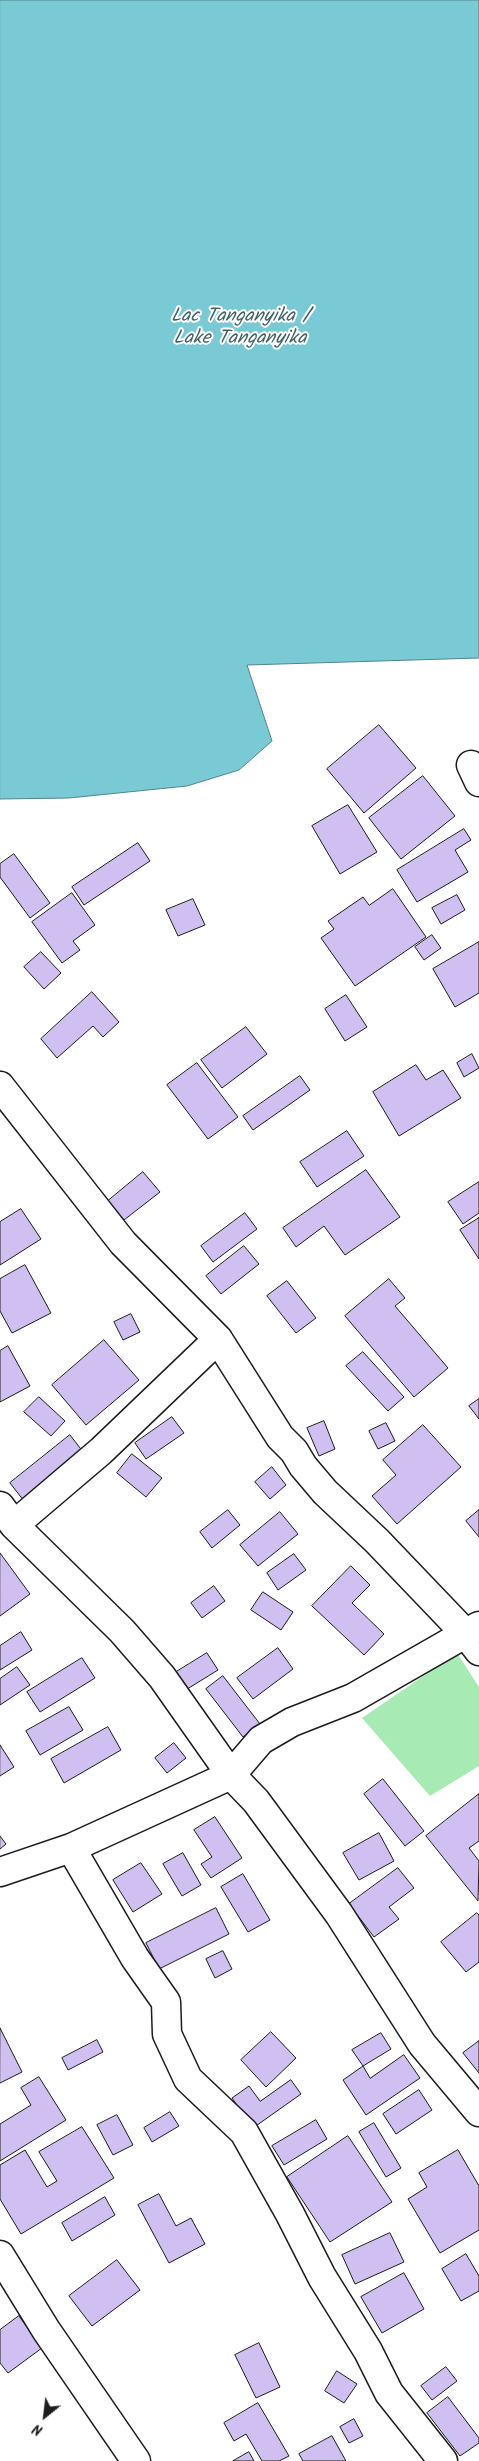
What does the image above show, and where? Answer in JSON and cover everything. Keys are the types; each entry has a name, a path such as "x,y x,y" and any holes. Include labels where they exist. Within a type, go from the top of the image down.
{"street":[{"path":"0,1086 123,1243 218,1338 280,1437 294,1451 325,1492 474,1637 353,1698 292,1722 261,1740 232,1774 71,1848 0,1872"},
{"path":"218,1338 101,1450 7,1516 122,1630 162,1677 232,1774 256,1801 339,1914 422,2044 479,2112"},
{"path":"71,1848 135,1958 166,2002 167,2034 188,2079 244,2132 290,2214 322,2277 368,2351 389,2393 444,2461"},
{"path":"0,2255 46,2330 136,2461"}],"green space":[{"path":"457,1653 479,1687 479,1766 430,1796 362,1718"}],"water":[{"name":"Lac Tanganyika / Lake Tanganyika","path":"0,0 479,0 479,658 247,665 272,741 239,770 187,786 69,798 0,799"}],"building":[{"path":"379,725 416,768 364,813 327,769"},
{"path":"423,776 455,816 401,859 369,818"},
{"path":"348,805 377,852 340,874 312,826"},
{"path":"464,829 471,840 455,850 468,872 417,902 397,870"},
{"path":"138,843 150,861 84,905 72,887"},
{"path":"14,854 50,903 30,918 0,877 0,864"},
{"path":"393,889 426,937 355,986 321,938 334,929 328,921 363,897 369,905"},
{"path":"72,893 95,925 73,941 80,950 62,963 32,922"},
{"path":"457,895 465,910 441,924 432,908"},
{"path":"193,899 205,925 178,936 166,910"},
{"path":"432,935 441,948 424,960 415,947"},
{"path":"479,942 479,993 455,1007 433,969"},
{"path":"41,952 61,973 44,989 24,967"},
{"path":"92,992 119,1022 103,1037 93,1026 57,1058 41,1039"},
{"path":"346,995 367,1027 345,1041 325,1009"},
{"path":"246,1027 267,1054 222,1088 201,1060"},
{"path":"472,1054 479,1068 464,1077 457,1063"},
{"path":"197,1063 238,1117 208,1139 167,1085"},
{"path":"416,1065 426,1080 443,1070 461,1098 399,1136 373,1092"},
{"path":"300,1076 310,1090 253,1130 243,1116"},
{"path":"347,1131 364,1156 317,1187 300,1162"},
{"path":"366,1170 400,1217 345,1255 324,1226 296,1247 283,1228"},
{"path":"143,1172 160,1192 124,1220 108,1201"},
{"path":"479,1182 479,1213 463,1224 448,1202"},
{"path":"21,1209 41,1239 0,1265 0,1222"},
{"path":"245,1213 257,1229 213,1262 201,1246"},
{"path":"479,1218 479,1259 460,1230"},
{"path":"244,1246 259,1264 221,1294 206,1276"},
{"path":"25,1265 51,1313 12,1333 0,1311 0,1279"},
{"path":"389,1279 405,1298 395,1306 448,1368 414,1397 345,1316"},
{"path":"287,1281 316,1318 296,1333 267,1296"},
{"path":"131,1314 140,1332 123,1340 114,1322"},
{"path":"104,1340 139,1380 86,1425 52,1385"},
{"path":"8,1346 30,1386 0,1402 0,1351"},
{"path":"363,1352 404,1397 388,1411 346,1366"},
{"path":"39,1397 65,1421 51,1436 24,1412"},
{"path":"479,1399 479,1419 469,1406"},
{"path":"172,1417 184,1433 146,1459 135,1443"},
{"path":"324,1421 335,1449 319,1456 307,1428"},
{"path":"386,1423 395,1441 378,1449 369,1431"},
{"path":"423,1425 461,1467 397,1524 372,1496 396,1475 383,1460"},
{"path":"70,1435 84,1453 24,1501 10,1483"},
{"path":"132,1454 162,1478 146,1497 117,1473"},
{"path":"272,1467 286,1485 270,1499 255,1482"},
{"path":"228,1510 240,1525 212,1548 200,1532"},
{"path":"479,1510 479,1537 466,1521"},
{"path":"280,1512 298,1534 258,1566 240,1545"},
{"path":"0,1553 30,1594 0,1616"},
{"path":"294,1554 306,1570 278,1590 267,1573"},
{"path":"351,1566 370,1585 352,1603 384,1634 364,1655 312,1606"},
{"path":"214,1586 225,1601 202,1618 191,1603"},
{"path":"263,1592 293,1612 281,1630 251,1610"},
{"path":"21,1632 32,1650 0,1670 0,1646"},
{"path":"278,1648 293,1669 253,1699 237,1678"},
{"path":"207,1653 218,1670 184,1691 173,1674"},
{"path":"82,1658 95,1678 40,1712 27,1692"},
{"path":"17,1667 30,1685 0,1705 0,1679"},
{"path":"223,1676 260,1724 243,1737 206,1689"},
{"path":"69,1707 83,1730 40,1755 26,1731"},
{"path":"108,1727 121,1750 64,1783 51,1759"},
{"path":"174,1743 186,1758 167,1773 155,1758"},
{"path":"0,1745 14,1767 0,1776"},
{"path":"383,1779 424,1831 405,1846 364,1794"},
{"path":"479,1794 479,1841 469,1848 479,1861 478,1901 426,1836"},
{"path":"215,1817 242,1858 211,1878 201,1864 212,1857 194,1830"},
{"path":"379,1833 394,1861 359,1880 343,1853"},
{"path":"0,1836 6,1844 0,1849"},
{"path":"183,1853 201,1885 182,1896 163,1864"},
{"path":"141,1863 162,1894 133,1912 113,1880"},
{"path":"398,1868 414,1888 389,1907 399,1919 374,1937 349,1904"},
{"path":"243,1874 270,1920 248,1932 221,1887"},
{"path":"216,1908 229,1934 159,1969 146,1943"},
{"path":"477,1913 479,1915 479,1962 466,1972 441,1942"},
{"path":"223,1951 232,1969 215,1978 206,1959"},
{"path":"0,2028 22,2072 0,2083"},
{"path":"271,2032 296,2058 266,2087 241,2060"},
{"path":"381,2033 391,2049 363,2066 352,2050"},
{"path":"97,2040 103,2052 68,2070 62,2058"},
{"path":"479,2041 479,2073 463,2053"},
{"path":"404,2055 420,2078 366,2115 343,2080 363,2066 370,2078"},
{"path":"39,2077 66,2120 0,2161 0,2124 31,2105 21,2088"},
{"path":"291,2080 301,2094 253,2128 232,2098 249,2086 260,2101"},
{"path":"419,2090 432,2110 396,2134 383,2114"},
{"path":"170,2112 179,2126 152,2142 144,2128"},
{"path":"117,2115 133,2145 113,2155 97,2125"},
{"path":"316,2120 327,2139 284,2165 272,2146"},
{"path":"374,2123 401,2168 386,2177 359,2132"},
{"path":"82,2127 114,2178 21,2234 0,2199 0,2165 25,2150 47,2187 57,2181 39,2152"},
{"path":"348,2136 392,2202 330,2242 287,2177"},
{"path":"458,2150 479,2186 479,2230 440,2253 408,2199 427,2187 419,2173"},
{"path":"159,2194 176,2226 191,2218 205,2244 169,2263 138,2205"},
{"path":"105,2197 115,2215 72,2241 62,2223"},
{"path":"390,2233 404,2262 355,2284 342,2255"},
{"path":"466,2254 479,2276 479,2291 461,2301 442,2269"},
{"path":"117,2260 140,2290 92,2326 69,2296"},
{"path":"404,2273 424,2309 382,2333 361,2297"},
{"path":"19,2316 42,2348 8,2373 0,2363 0,2330"},
{"path":"259,2343 280,2387 256,2398 235,2355"},
{"path":"446,2367 457,2381 432,2400 421,2386"},
{"path":"337,2371 357,2384 344,2403 325,2391"},
{"path":"448,2397 479,2438 479,2443 460,2456 427,2413"},
{"path":"258,2403 289,2456 279,2461 262,2461 246,2434 234,2441 224,2423"},
{"path":"354,2419 363,2436 349,2443 340,2427"},
{"path":"332,2436 346,2461 303,2461 299,2454"},
{"path":"249,2452 254,2461 233,2461"}]}
